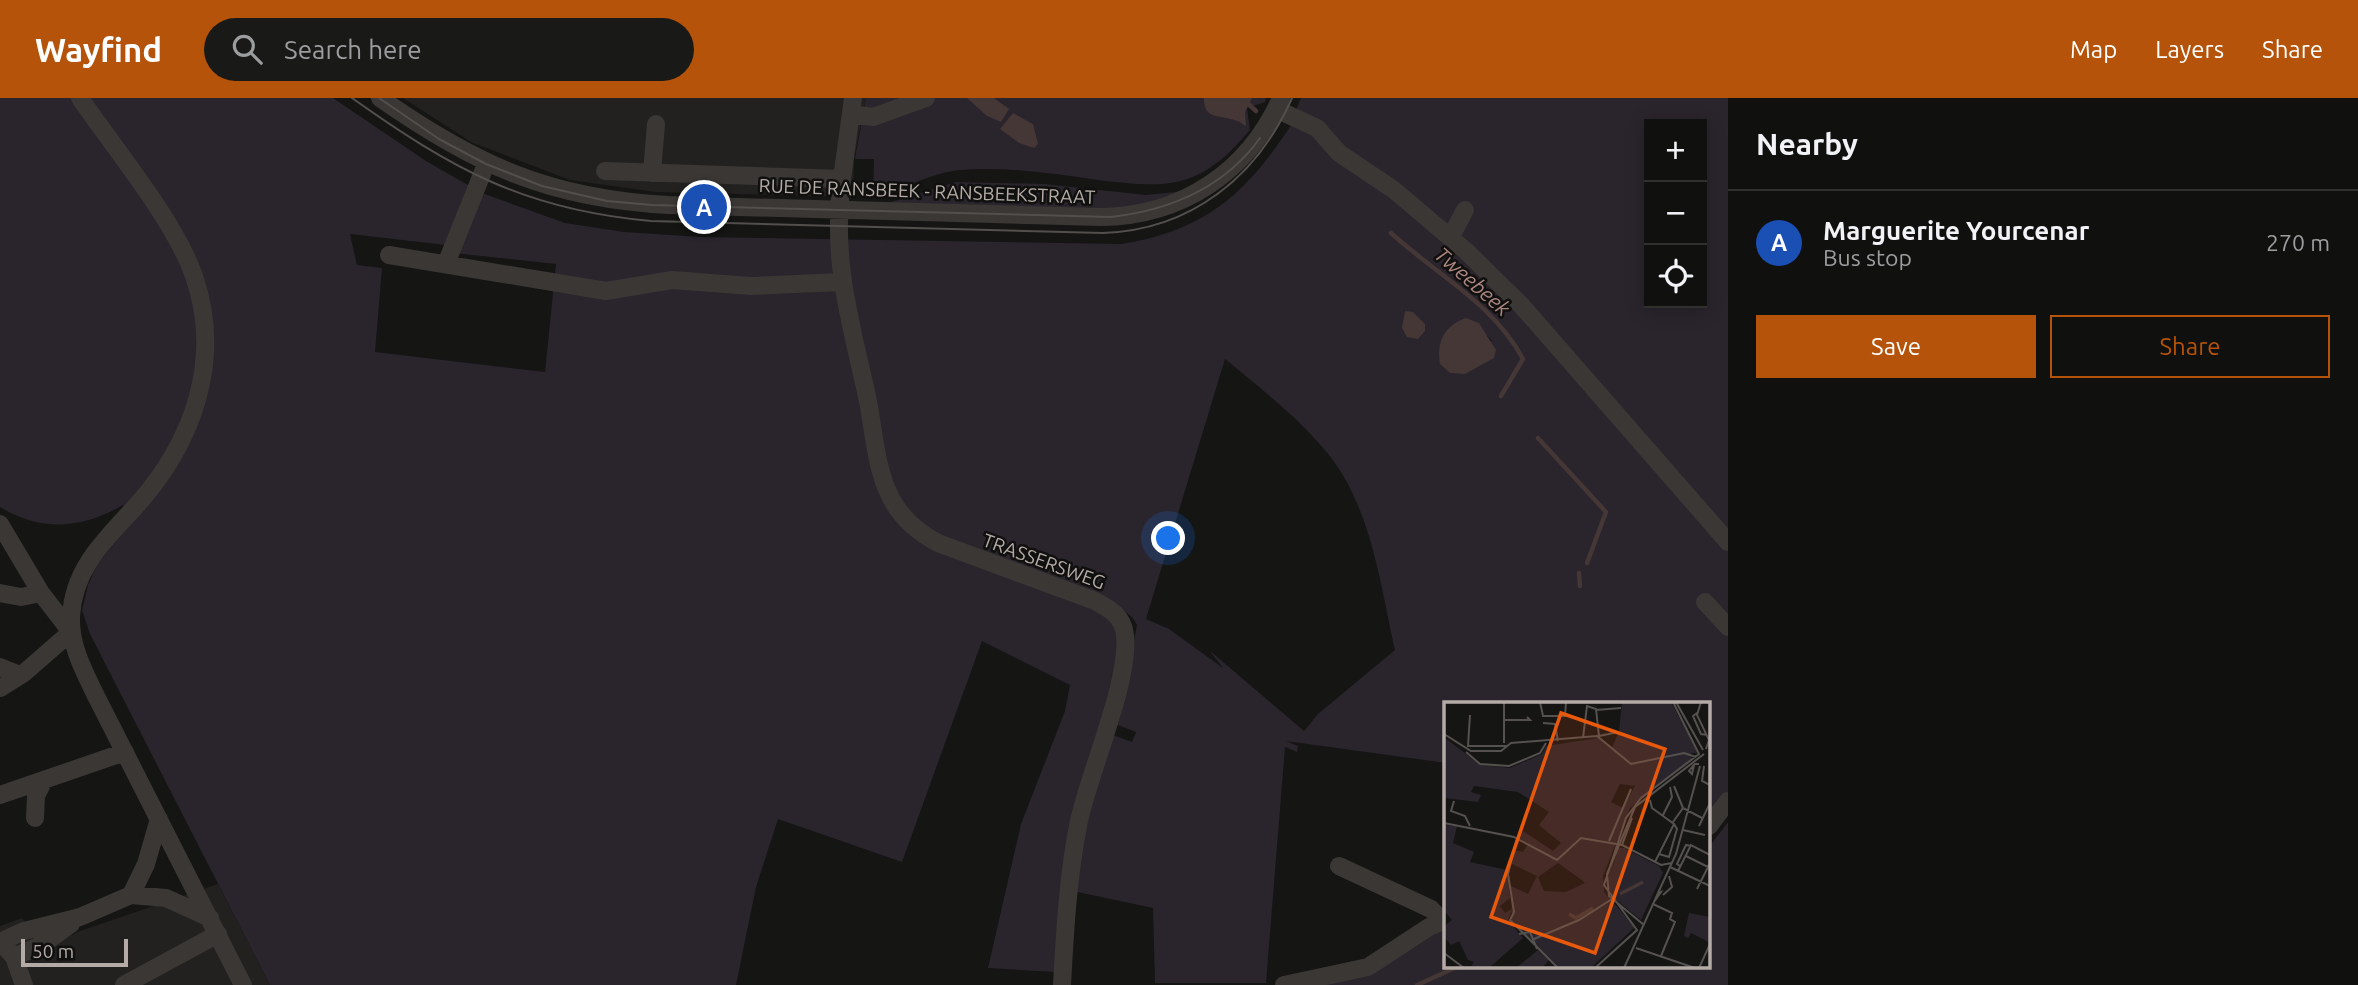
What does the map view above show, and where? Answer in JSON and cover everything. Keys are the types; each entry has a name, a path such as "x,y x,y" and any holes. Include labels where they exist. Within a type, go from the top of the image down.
{"street":[{"path":"0,688 20,676 71,632 73,600 83,569 93,553 160,477 184,440 201,390 205,342 201,303 184,254 80,98"},
{"name":"RUE DE RANSBEEK - RANSBEEKSTRAAT","path":"380,98 438,137 486,164 567,193 623,202 1101,217 1142,213 1184,200 1226,174 1259,139 1279,103"},
{"path":"852,106 873,117 926,98"},
{"path":"1279,103 1317,128 1339,153 1394,190 1451,238 1521,305 1728,542"},
{"name":"TRASSERSWEG","path":"852,106 838,210 841,282 891,498 917,530 948,548 1095,601 1116,614 1122,623 1125,644 1122,674 1079,822 1067,912 1062,985"},
{"path":"652,173 656,124"},
{"path":"446,264 486,164"},
{"path":"605,171 842,179"},
{"path":"1451,238 1465,210"},
{"path":"389,255 606,291 672,280 751,286 841,282"},
{"path":"0,524 41,593 71,632 81,664 243,985"},
{"path":"0,593 21,597 41,593"},
{"path":"1705,602 1728,628"},
{"path":"0,667 20,676"},
{"path":"0,796 125,752"},
{"path":"36,818 36,796 44,780"},
{"path":"1710,826 1728,801"},
{"path":"131,895 146,864 159,819"},
{"path":"1284,985 1368,967 1444,921 1431,909 1339,866"},
{"path":"24,985 5,948 43,944 80,917 131,895 166,898 214,926"},
{"path":"124,985 214,926"}],"shaded area":[{"path":"0,98 333,98 426,161 482,193 565,223 624,232 701,237 1122,244 1179,228 1223,204 1260,168 1277,146 1294,121 1293,117 1301,98 1728,98 1728,792 1710,816 1710,702 1444,702 1444,763 1286,741 1298,746 1297,752 1285,747 1266,983 1155,983 1153,908 1073,891 1055,972 988,968 1021,824 1065,711 1070,685 982,641 902,862 778,819 756,887 736,985 270,985 90,634 82,610 88,585 97,565 134,519 123,505 77,523 46,524 31,521 0,507","holes":["350,234 446,245 444,252 556,264 545,372 375,352 382,268 357,265","1480,328 1492,341 1439,358 1441,342","1225,359 1301,425 1340,470 1353,494 1372,545 1395,650 1318,714 1304,731 1209,650 1223,668 1169,629 1146,619","1091,603 1124,611 1137,625 1118,725 1136,732 1132,742 1107,733 1120,650 1113,623"]},
{"path":"403,98 866,98 854,159 853,197 656,192 570,180 471,142"},
{"path":"866,98 1266,98 1265,102 1247,108 1250,130 1232,149 1215,164 1183,180 1165,184 1123,183 1029,171 977,169 938,175 873,198 874,159 855,159"},
{"path":"967,98 994,98 1009,109 1001,122 987,116"},
{"path":"1204,98 1252,98 1245,112 1246,126 1232,119 1210,114"},
{"path":"1013,113 1033,124 1038,144 1034,148 1019,143 1000,129"},
{"path":"1209,181 1131,211 875,207 956,182 1044,184 1146,195 1176,192"},
{"path":"1405,311 1413,312 1425,324 1425,331 1418,339 1407,337 1402,328"},
{"path":"1466,318 1479,323 1496,350 1494,358 1465,374 1450,373 1440,364 1441,342 1447,330"},
{"path":"1728,822 1728,985 1326,985 1444,929 1444,968 1710,968 1710,846"},
{"path":"218,884 270,985 0,985 0,926 22,918 46,948 80,931"}],"waterway":[{"name":"Tweebeek","path":"1242,98 1256,111"},
{"name":"Tweebeek","path":"1391,233 1480,306 1511,339 1523,359 1501,396"},
{"name":"Tweebeek","path":"1538,438 1606,512 1587,563"},
{"name":"Tweebeek","path":"1579,573 1580,586"},
{"path":"1417,985 1455,968"}],"tram line":[{"path":"352,98 423,146 492,182 527,196 606,215 651,221 1103,233 1135,230 1165,222 1192,210 1217,194 1240,175 1260,152 1292,98"},
{"path":"379,98 439,139 486,164 542,186 607,201 652,205 1111,217 1155,209 1194,194 1230,170 1260,138"}],"place":[{"name":"Marguerite Yourcenar","path":"704,207"}]}
